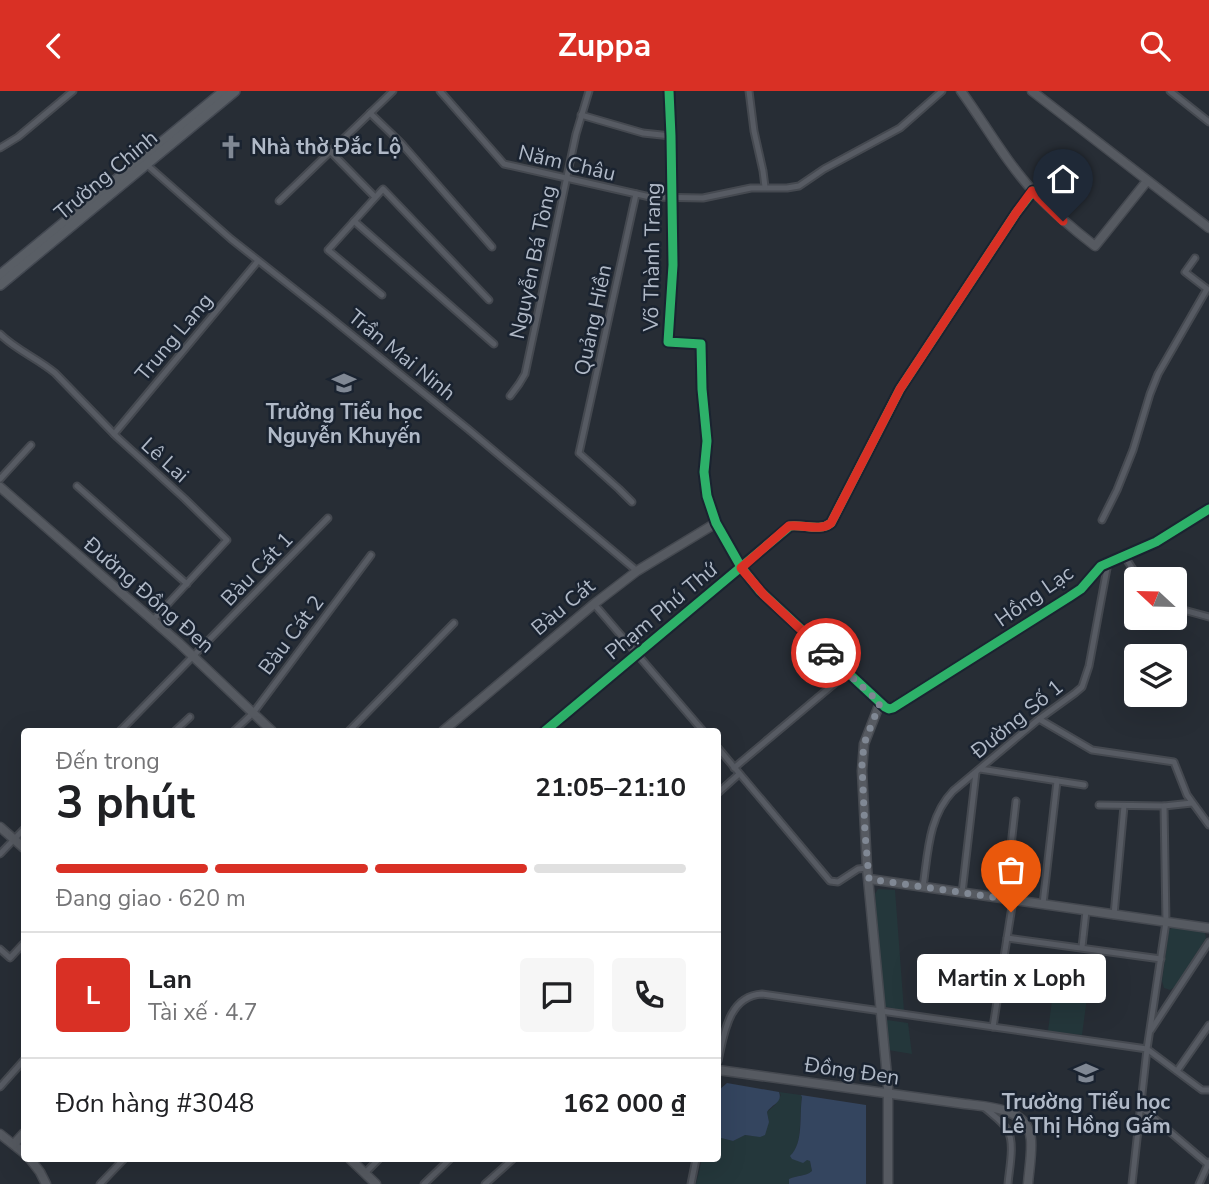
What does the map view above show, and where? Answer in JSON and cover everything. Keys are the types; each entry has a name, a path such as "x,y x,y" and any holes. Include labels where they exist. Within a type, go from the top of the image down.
{"main road":[{"name":"Trường Chinh","path":"0,285 36,250 224,91"},
{"name":"Trường Chinh","path":"0,275 146,164 235,91"}],"street":[{"path":"279,201 393,91"},
{"name":"Năm Châu","path":"440,91 504,165 650,197 672,198 703,198 751,188 787,188 799,185 900,128 942,91"},
{"name":"Nguyễn Bá Tòng","path":"510,396 525,374 581,115 589,91"},
{"name":"Võ Thành Trang","path":"669,91 673,265 668,342 701,344 707,441 704,472 707,496 716,523 741,568 769,600 880,703"},
{"path":"749,91 765,187"},
{"path":"961,91 1032,191 1063,221 1095,246 1147,181"},
{"path":"1032,91 1209,228"},
{"path":"1170,91 1209,122"},
{"path":"0,148 18,137 69,92"},
{"path":"370,113 401,143 492,247"},
{"path":"581,115 643,133 671,136"},
{"path":"330,151 375,197"},
{"name":"Trần Mai Ninh","path":"146,164 231,239 491,448 637,571"},
{"path":"382,295 328,250 383,189 489,300"},
{"name":"Phạm Phú Thứ","path":"549,728 789,526 823,528 831,523 900,389 1032,191"},
{"name":"Quảng Hiền","path":"632,502 579,453 636,194"},
{"path":"354,221 494,345"},
{"path":"1102,520 1133,450 1158,374 1207,289 1185,272 1195,258"},
{"name":"Trung Lang","path":"114,434 258,261"},
{"name":"Lê Lai","path":"0,334 55,373 114,434 227,540 153,620"},
{"path":"0,479 31,445"},
{"path":"78,486 187,584"},
{"name":"Đường Đồng Đen","path":"0,487 153,620 269,728"},
{"name":"Hồng Lạc","path":"880,703 887,709 893,708 1079,590 1096,570 1156,542 1209,509"},
{"name":"Bàu Cát 1","path":"123,728 328,518"},
{"name":"Bàu Cát","path":"447,728 637,571 716,523"},
{"name":"Bàu Cát 2","path":"237,728 253,713 371,555"},
{"path":"1125,557 1131,567"},
{"name":"Đường Số 1","path":"923,887 932,829 937,813 950,794 1039,719 1075,693 1084,681 1108,563"},
{"path":"594,604 701,728"},
{"path":"1187,611 1209,617"},
{"path":"352,728 454,623"},
{"path":"734,768 847,673"},
{"path":"880,703 862,758 862,790 888,1094 888,1184"},
{"path":"178,728 190,717"},
{"path":"1039,719 1092,750 1174,762 1192,803 1209,825"},
{"path":"721,752 832,882 838,882 858,869 867,868"},
{"path":"962,893 978,771 1084,785"},
{"path":"721,790 739,774"},
{"path":"1042,904 1057,781"},
{"path":"993,1027 1007,938 1016,801"},
{"path":"1098,805 1164,806 1192,803"},
{"path":"1114,915 1124,806"},
{"path":"1132,1184 1149,1033 1166,922 1164,806"},
{"path":"0,827 21,845"},
{"path":"0,854 21,832"},
{"path":"869,879 1209,928"},
{"path":"1082,947 1086,911"},
{"path":"1007,938 1161,959"},
{"path":"1149,1033 1209,942"},
{"path":"0,949 10,958 21,946"},
{"path":"721,1050 729,1020 738,1005 748,996 765,995 1147,1049 1202,1090 1209,1090"},
{"path":"1177,1071 1209,1025"},
{"path":"0,1087 21,1063"},
{"name":"Đồng Đen","path":"721,1070 1010,1112 1021,1119 1030,1135 1028,1184"},
{"path":"982,1106 1003,1124 1010,1135 1008,1184"},
{"path":"1140,1107 1209,1164 1199,1184"},
{"path":"0,1134 21,1149"},
{"path":"14,1144 21,1136"},
{"path":"32,1162 46,1184"},
{"path":"100,1184 121,1162"},
{"path":"352,1162 376,1184"},
{"path":"365,1173 376,1162"},
{"path":"424,1184 447,1162"},
{"path":"485,1184 510,1162"},
{"path":"691,1184 695,1162"}],"green space":[{"path":"878,889 895,890 904,1011 883,1006 875,894"},
{"path":"1173,927 1201,930 1206,938 1175,987 1170,990 1164,988 1162,981 1169,930"},
{"path":"943,959 967,963 963,991 938,988"},
{"path":"1054,985 1088,990 1082,1035 1048,1031"},
{"path":"887,1020 908,1023 912,1054 888,1050"},
{"path":"779,1092 802,1097 798,1143 792,1154 810,1161 812,1171 789,1179 789,1184 696,1184 701,1162 721,1162 721,1138 733,1141 745,1135 754,1136 769,1122 767,1112 781,1095"}],"water":[{"path":"727,1083 779,1092 778,1101 767,1112 769,1122 765,1135 745,1135 733,1141 721,1138 721,1088"},
{"path":"801,1095 866,1105 866,1184 789,1184 789,1179 812,1171 810,1161 803,1163 790,1156 799,1137"}],"cycle path":[{"path":"669,91 673,265 668,342 701,344 707,441 704,472 707,496 716,523 741,567 760,591 885,707 893,708 1069,597 1081,589 1101,566 1156,542 1209,509"},
{"path":"549,728 790,526 817,527 831,523 900,389 1033,191"}],"way so far":[{"path":"826,653 880,703 864,744 862,765 869,879 1013,900 1011,912"}],"place":[{"name":"Nhà thờ Đắc Lộ","path":"231,147"},
{"name":"Trường Tiểu học Nguyễn Khuyến","path":"344,383"},
{"name":"Martin x Loph","path":"1011,912"},
{"name":"Trươờng Tiểu học Lê Thị Hồng Gấm","path":"1086,1073"}],"route":[{"path":"826,653 764,595 741,568 789,526 823,528 831,523 900,389 1032,191 1063,221"}]}
